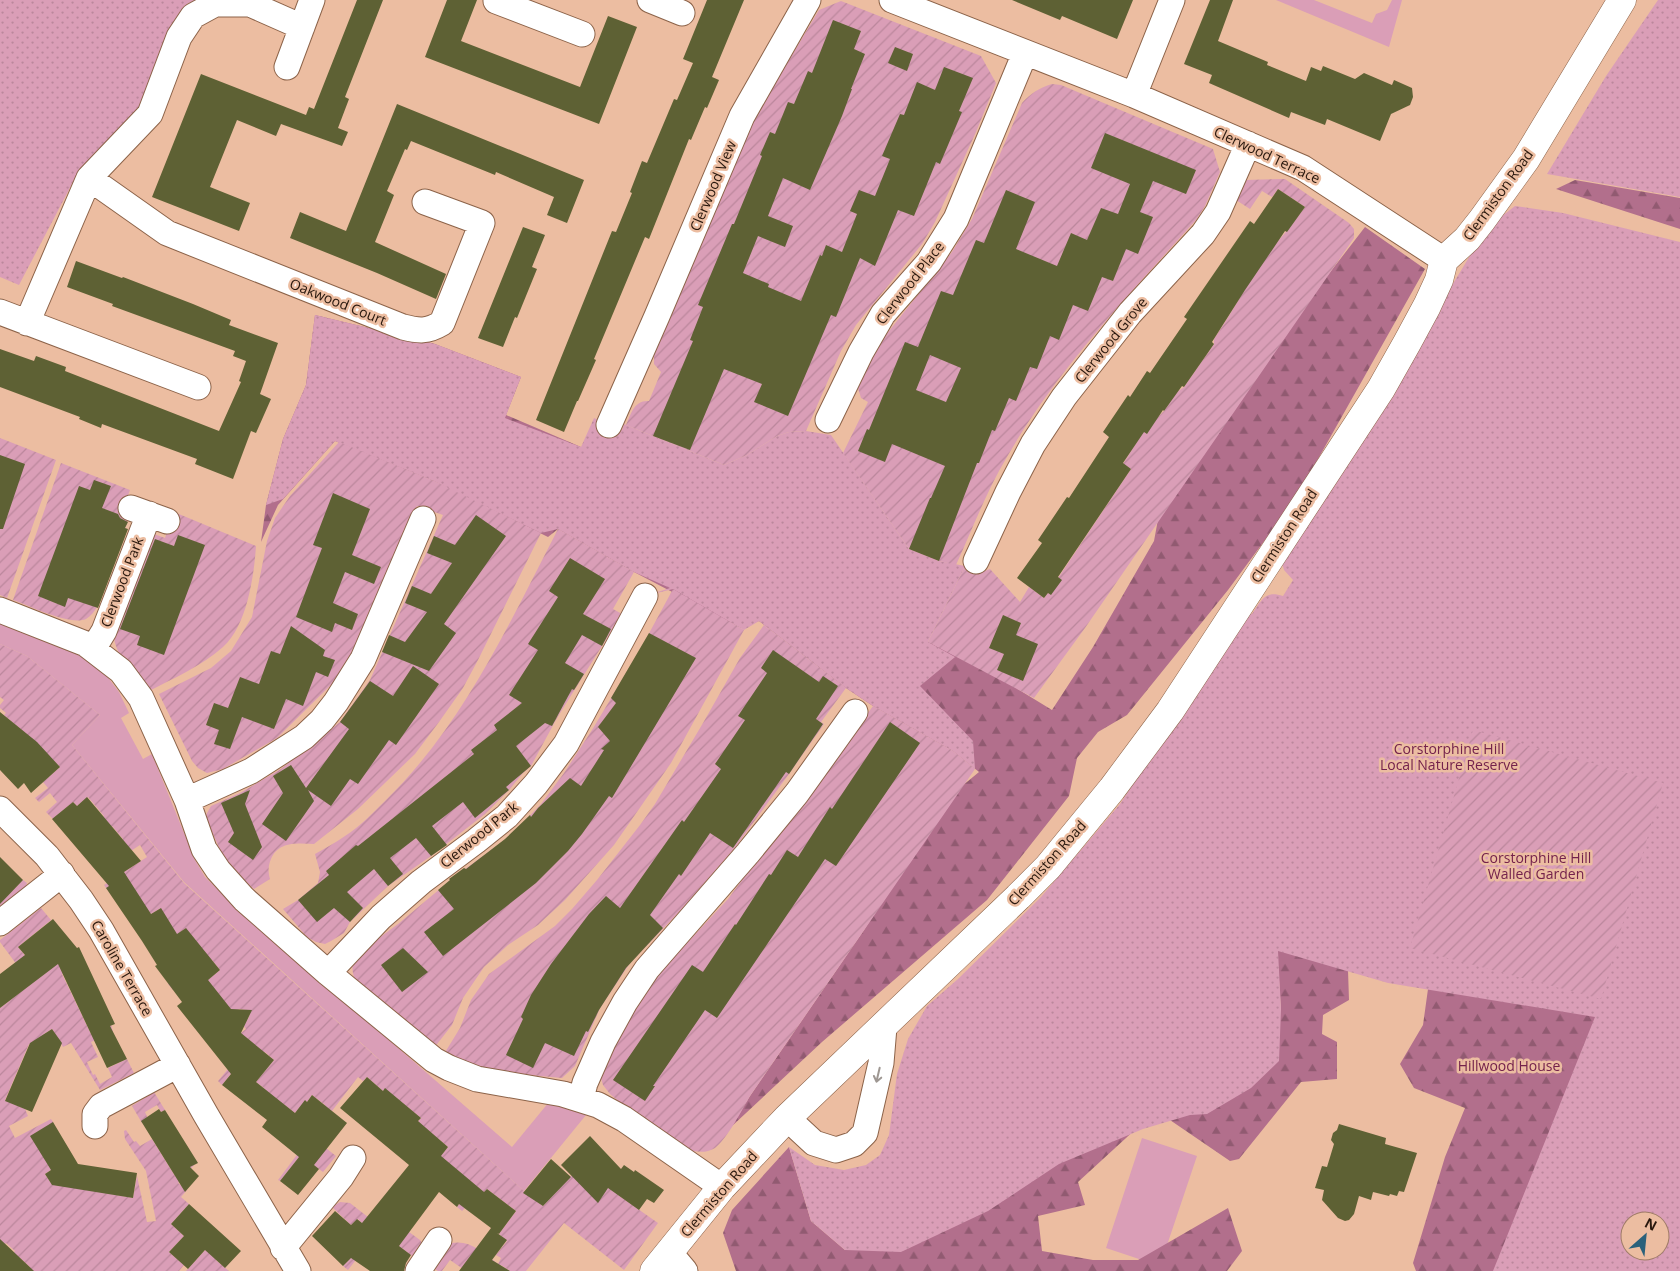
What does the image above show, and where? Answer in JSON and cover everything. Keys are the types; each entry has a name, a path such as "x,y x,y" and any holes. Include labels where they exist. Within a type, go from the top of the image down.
{"street":[{"path":"286,67 312,0"},
{"path":"650,0 682,13"},
{"name":"Clerwood View","path":"609,425 639,382 742,116 808,0"},
{"name":"Clerwood Terrace","path":"892,0 1134,95 1303,168 1444,260"},
{"path":"1134,95 1172,0"},
{"name":"Clermiston Road","path":"669,1265 722,1187 787,1118 1018,897 1048,866 1112,789 1170,711 1381,389 1427,306 1439,280 1444,260 1467,239 1526,159 1622,0"},
{"path":"496,1 540,8 582,34"},
{"path":"27,323 88,178 150,114 179,37 193,16 215,4 250,4 302,27"},
{"name":"Clerwood Place","path":"840,410 861,352 883,314 928,262 956,219 1025,53"},
{"name":"Clerwood Grove","path":"985,551 1033,444 1064,397 1130,313 1203,234 1218,212 1248,144"},
{"name":"Oakwood Court","path":"88,178 167,233 402,327 417,331 431,329 442,323 482,223 425,202"},
{"path":"0,312 198,387"},
{"name":"Clerwood Park","path":"93,649 104,631 149,514"},
{"path":"188,800 251,771 304,737 322,720 336,702 363,659 423,519"},
{"name":"Clerwood Park","path":"328,973 381,916 421,882 507,816 536,784 566,744 645,596"},
{"path":"0,610 70,637 93,649 121,671 138,693 188,800 204,849 218,870 244,899 328,973 434,1060 477,1079 581,1098 598,1105 624,1120 722,1187"},
{"path":"581,1098 603,1042 624,1002 647,970 797,793 855,712"},
{"name":"Caroline Terrace","path":"0,808 62,874 101,930 298,1271"},
{"path":"0,923 62,874"},
{"path":"787,1118 814,1143 836,1150 854,1144 865,1133 881,1064 884,1027"},
{"path":"95,1126 95,1114 100,1106 178,1065"},
{"path":"283,1248 350,1173"},
{"path":"418,1271 439,1240"}],"green space":[{"path":"0,0 196,0 187,4 170,32 146,100 73,182 19,285 0,277"},
{"path":"1276,0 1314,0 1372,23 1376,14 1387,10 1392,0 1402,0 1389,47"},
{"path":"1658,0 1680,0 1680,197 1547,174 1606,76"},
{"path":"841,1 981,56 996,83 935,222 922,244 856,325 841,351 806,431 789,432 777,436 747,455 724,465 626,425 636,405 649,401 661,372 654,364 654,355 755,117 819,10"},
{"path":"1052,84 1061,85 1213,149 1220,172 1205,206 1196,220 1116,309 1041,403 999,471 956,565 939,561 909,549 843,453 868,402 861,398 857,385 881,341 952,252 972,219 1022,103 1036,91"},
{"path":"1285,179 1349,223 1354,229 1354,238 1085,628 1034,698 928,642 965,566 982,572 990,569 1020,602 1029,587 1044,598 1048,593 1131,469 1123,464 1143,432 1164,411 1177,392 1184,387 1214,344 1214,339 1261,264 1305,207 1278,189 1272,197 1262,191 1250,209 1236,200 1244,180"},
{"path":"1575,180 1680,198 1680,229 1556,189"},
{"name":"Corstorphine Hill Local Nature Reserve","path":"1515,206 1563,213 1680,242 1680,1271 1493,1271 1595,1017 1388,983 1278,951 1281,1010 1279,1061 1251,1088 1207,1114 1190,1115 1143,1129 1059,1164 988,1211 901,1252 845,1250 811,1221 789,1147 815,1165 844,1170 866,1165 880,1155 889,1135 897,1074 908,1039 927,1006 958,979 1041,897 1120,804 1247,611 1252,614 1268,595 1277,594 1283,596 1293,580 1284,570 1282,563 1380,413 1424,341 1451,287 1471,254 1497,220"},
{"path":"1365,227 1425,269 1296,498 1228,590 1127,715 1098,732 1077,758 1069,796 987,900 822,1042 731,1127 750,1096 864,930 950,796 979,772 953,751 873,706 846,688 759,621 741,628 634,572 558,529 548,537 434,481 335,441 278,505 261,542 266,505 283,439 306,385 315,315 435,344 521,377 506,415 581,447 768,562 995,675 1052,710 1093,647 1154,541 1164,487"},
{"path":"315,315 435,344 521,377 505,418 581,447 594,418 622,430 624,424 724,465 747,455 777,436 789,432 806,431 831,435 909,549 939,561 965,566 928,642 955,657 920,686 973,741 975,769 953,751 873,706 846,688 759,621 744,630 673,589 645,596 670,588 634,572 558,529 541,533 434,481 335,441 283,499 266,505 283,439 306,385"},
{"path":"0,438 56,460 7,598 0,595"},
{"path":"339,442 434,481 541,533 463,688 415,754 358,809 314,844 289,844 278,849 269,864 270,879 254,889 227,865 206,815 211,806 240,793 281,769 340,722 370,680 443,515 417,506 373,610 339,677 277,738 223,769 207,773 198,768 192,761 159,694 211,668 231,651 252,617 267,541 275,518 290,496"},
{"path":"61,463 130,490 121,514 129,517 97,607 88,618 79,620 60,618 13,600"},
{"path":"174,512 256,546 251,586 238,627 223,647 188,671 149,691 123,659 114,637 151,533 165,538"},
{"path":"558,529 634,572 613,609 622,614 557,718 531,766 485,814 431,856 388,886 350,922 344,933 325,944 307,937 283,909 298,900 318,883 320,872 315,854 338,841 371,815 413,771 438,740 461,707 502,637"},
{"path":"673,589 744,630 671,763 614,845 565,900 538,925 508,945 484,967 463,998 452,1025 434,1048 357,984 352,967 354,960 360,952 398,924 453,878 509,837 541,804 592,730 640,650"},
{"path":"0,621 64,644 103,671 119,692 129,713 121,718 143,759 152,754 195,860 205,877 237,908 512,1147 549,1102 570,1104 586,1115 524,1191 184,882 72,745 100,715 27,656 0,644"},
{"path":"764,625 846,688 821,722 824,724 734,849 680,911 630,963 600,1008 575,1066 562,1078 486,1071 444,1054 460,1028 471,1000 489,974 555,926 597,880 640,825 655,804 740,658"},
{"name":"Hillwood House","path":"1525,631 1665,1211 1620,1211 1620,1261 1670,1261 1670,1230 1680,1271 1416,1271 1413,1263 1445,1157 1465,1108 1414,1088 1400,1064 1423,1025 1428,989 1348,970 1349,1000 1323,1015 1322,1034 1337,1042 1337,1079 1301,1082 1239,1159 1230,1161 1167,1118 1281,1010 1277,950"},
{"path":"0,644 27,656 100,715 72,745 184,883 524,1191 543,1206 572,1175 612,1182 622,1189 618,1195 658,1223 624,1270 564,1223 526,1271 510,1271 501,1265 497,1271 463,1269 450,1260 442,1271 438,1271 431,1266 444,1245 452,1243 473,1246 498,1264 501,1258 496,1255 507,1241 499,1234 516,1211 487,1189 469,1212 465,1208 462,1211 457,1207 475,1184 422,1179 448,1147 440,1140 437,1143 415,1125 421,1118 367,1077 363,1081 358,1077 312,1137 336,1156 323,1172 312,1164 313,1140 280,1181 278,1180 305,1144 325,1105 312,1095 295,1113 282,1103 251,1105 264,1088 256,1082 274,1060 265,1052 256,1063 246,1055 222,1085 218,1081 228,1069 232,1040 246,1029 242,1024 248,1019 250,1014 246,1010 239,1009 234,1013 205,982 220,970 212,960 173,990 168,984 186,928 150,954 161,908 151,914 106,888 104,885 147,857 140,845 120,858 123,839 112,826 101,835 93,826 104,816 88,797 77,806 73,802 53,819 46,812 57,802 50,793 39,802 35,798 48,788 43,782 60,767 4,715 6,713 0,708 4,700 0,697"},
{"path":"873,706 953,751 975,769 750,1096 720,1144 709,1151 692,1151 623,1105 603,1085 600,1075 627,1014 665,962 687,943 728,899 795,813"},
{"name":"Corstorphine Hill Walled Garden","path":"1473,730 1663,783 1601,999 1410,948"},
{"path":"23,880 27,883 25,888 0,908 0,893 5,898"},
{"path":"41,908 51,920 18,947 38,971 73,943 68,971 62,974 91,1034 111,1025 113,1032 91,1042 98,1057 87,1062 93,1075 95,1074 100,1084 112,1077 108,1068 127,1059 134,1073 100,1090 71,1043 63,1047 52,1029 44,1034 50,1053 29,1044 5,1100 25,1109 28,1116 9,1126 15,1138 51,1119 53,1122 51,1170 45,1174 51,1183 133,1198 137,1176 147,1222 156,1221 146,1171 125,1139 124,1131 126,1130 134,1142 136,1141 140,1146 152,1139 175,1176 195,1164 178,1183 187,1190 181,1197 189,1204 171,1224 184,1236 169,1252 184,1265 179,1271 27,1271 30,1267 19,1257 9,1257 15,1251 6,1243 0,1249 0,1008 31,984 0,940"},
{"path":"154,1092 165,1110 161,1112 157,1105 145,1112 148,1119 142,1123 132,1106"},
{"path":"1138,1127 1078,1182 1085,1205 1038,1216 1042,1251 1093,1260 1138,1260 1228,1208 1242,1251 1227,1271 736,1271 723,1233 732,1210 789,1147 811,1221 845,1250"},
{"path":"1142,1138 1197,1156 1160,1266 1106,1248"},
{"path":"340,1202 350,1203 382,1228 390,1218 420,1240 423,1245 416,1259 395,1243 355,1261 348,1270 343,1266 373,1234 358,1219 351,1225 332,1207"},
{"path":"207,1248 217,1261 229,1271 186,1271"}],"building":[{"path":"357,0 383,0 345,97 349,99 338,128 348,132 342,146 281,124 276,136 237,120 210,187 250,203 239,231 152,197 201,74 306,115 309,107 314,109"},
{"path":"447,0 477,0 461,41 580,87 608,16 637,27 599,124 425,57"},
{"path":"707,0 744,0 712,77 719,80 691,140 689,139 649,239 645,237 594,359 596,360 564,432 536,420 612,231 616,232 632,193 630,192 642,161 647,163 674,99 677,100 693,63 683,59"},
{"path":"1012,0 1133,0 1117,39 1062,16 1060,20"},
{"path":"1210,0 1233,0 1218,41 1268,62 1267,65 1306,81 1311,67 1321,71 1323,66 1355,79 1364,73 1392,85 1394,80 1412,88 1413,97 1410,105 1391,114 1380,141 1327,119 1325,125 1291,112 1289,118 1209,83 1212,75 1184,64"},
{"path":"833,20 861,31 854,49 865,54 842,116 810,190 783,178 768,216 793,226 785,247 758,236 743,273 769,284 768,287 801,301 826,245 842,252 857,214 850,211 859,190 875,196 890,159 882,156 900,114 904,115 917,82 935,90 944,67 973,78 959,111 962,112 940,164 936,162 914,216 898,210 875,266 860,258 836,317 831,315 788,416 754,402 762,384 724,369 690,450 653,436 693,341 690,340 703,307 698,305 732,224 734,224 762,156 760,155 770,132 775,134 788,102 794,104 808,71 812,73"},
{"path":"895,47 913,54 907,71 888,63"},
{"path":"397,104 584,180 567,223 547,215 554,197 496,172 495,175 411,141 407,150 405,149 387,191 394,195 375,242 446,274 436,299 290,238 300,212 346,231"},
{"path":"1105,133 1196,170 1186,194 1153,181 1140,212 1153,217 1138,254 1126,249 1113,281 1102,277 1088,311 1073,305 1059,340 1050,336 1037,369 1030,367 1016,401 1009,398 995,431 992,430 979,463 977,463 939,561 909,549 945,466 892,444 885,462 858,451 867,429 869,430 905,342 918,347 941,291 953,295 976,240 984,243 1006,190 1035,202 1016,249 1057,266 1071,233 1087,240 1101,208 1118,214 1130,184 1091,168","holes":["930,355 961,368 946,402 916,390"]},
{"path":"1278,189 1305,207 1287,232 1285,231 1245,290 1212,342 1214,344 1184,387 1182,386 1163,410 1147,434 1144,432 1123,463 1131,469 1058,577 1062,580 1051,595 1048,593 1044,598 1017,578 1042,543 1038,540 1067,497 1069,498 1109,437 1103,432 1128,395 1130,397 1147,371 1150,373 1187,319 1184,317 1250,221 1254,224"},
{"path":"523,227 545,235 532,267 537,269 503,347 478,338"},
{"path":"76,261 193,304 231,320 229,325 278,343 260,394 271,399 256,433 251,431 233,479 195,464 197,459 102,424 101,428 79,419 80,417 0,387 0,349 34,361 36,356 66,367 65,371 219,431 241,382 239,381 246,361 233,356 235,351 112,306 113,304 67,287"},
{"path":"0,455 25,464 3,529 0,529"},
{"path":"94,480 111,486 102,508 118,514 120,518 128,522 125,528 128,529 98,608 68,598 65,607 38,596 79,486 90,490"},
{"path":"333,493 370,509 352,555 381,567 374,584 345,572 333,603 358,614 352,630 335,623 332,632 296,617 322,548 313,545"},
{"path":"476,515 506,536 444,624 456,633 429,671 382,652 389,635 405,642 427,612 405,603 412,586 431,594 452,563 427,553 434,536 455,545"},
{"path":"178,535 205,545 164,655 137,645 140,636 120,629 155,539 174,546"},
{"path":"570,558 605,579 583,614 611,629 602,646 582,635 565,663 584,674 574,690 572,689 552,726 545,723 516,746 531,766 506,787 509,790 475,818 463,802 432,826 447,845 431,856 416,838 390,858 403,874 388,886 374,869 347,892 363,908 350,922 334,908 317,922 298,900 329,875 326,871 356,845 358,846 474,754 471,750 497,730 494,725 522,703 509,695 538,650 528,644 558,597 549,591"},
{"path":"1003,615 1021,623 1016,635 1038,644 1023,681 997,670 1004,654 989,648"},
{"path":"291,626 325,650 323,656 335,660 328,677 316,672 303,706 286,699 274,729 242,717 230,749 214,744 219,730 206,725 214,703 228,708 240,677 259,684 271,651 280,654"},
{"path":"649,633 696,658 612,798 609,796 568,851 536,883 443,956 424,932 454,909 438,890 449,879 464,868 466,869 505,839 530,815 531,817 570,778 581,786 604,750 601,749 610,741 598,727 616,703 611,698"},
{"path":"773,650 819,682 823,676 838,686 816,719 823,724 789,774 786,772 733,848 710,833 681,876 679,874 650,915 663,928 626,968 599,1010 588,1032 586,1031 574,1056 545,1043 533,1068 506,1055 523,1019 521,1017 531,995 551,964 589,914 606,896 620,908 682,820 684,822 721,769 715,764 745,720 738,716 767,673 761,668"},
{"path":"413,666 439,684 396,745 389,740 358,784 350,779 331,806 308,790 314,801 286,841 262,824 283,793 273,776 291,765 306,788 349,729 340,722 370,681 393,696"},
{"path":"0,712 37,742 60,767 31,793 24,783 18,789 0,770"},
{"path":"890,722 920,743 836,866 825,859 717,1018 705,1010 653,1086 655,1086 645,1101 613,1080 692,965 703,972 787,850 798,857 830,807 832,809"},
{"path":"250,790 245,804 262,847 253,860 228,842 234,833 221,803"},
{"path":"87,797 141,861 124,872 151,914 161,908 177,934 186,928 220,970 208,980 231,1009 252,1010 241,1033 274,1060 256,1082 295,1113 305,1100 307,1102 312,1095 347,1123 314,1165 319,1169 298,1195 280,1181 299,1157 262,1127 267,1120 222,1085 231,1074 177,1006 182,1002 155,966 157,965 142,941 106,888 109,886 52,819 73,802 77,806"},
{"path":"0,857 23,880 0,904"},
{"path":"53,919 77,948 79,947 115,1024 110,1026 127,1059 107,1068 58,964 0,1008 0,974 25,955 18,947"},
{"path":"403,948 428,972 402,992 381,965"},
{"path":"52,1029 62,1043 32,1112 5,1101 30,1043"},
{"path":"367,1077 383,1091 385,1088 421,1118 418,1121 448,1147 441,1156 484,1192 487,1189 516,1211 499,1234 497,1233 507,1240 492,1260 510,1271 459,1271 491,1228 459,1204 457,1207 439,1192 399,1246 411,1255 404,1271 370,1271 351,1258 343,1266 312,1236 335,1211 351,1225 357,1219 362,1223 409,1165 340,1108"},
{"path":"159,1109 161,1112 165,1110 198,1163 190,1167 199,1176 185,1192 141,1121"},
{"path":"53,1122 78,1164 137,1173 133,1198 52,1185 45,1174 51,1170 30,1136"},
{"path":"1339,1124 1386,1138 1385,1144 1417,1153 1404,1192 1399,1191 1397,1196 1390,1194 1389,1196 1373,1192 1371,1200 1359,1196 1354,1214 1349,1220 1345,1221 1338,1218 1322,1200 1324,1190 1315,1188 1322,1166 1327,1167 1334,1144 1331,1140"},
{"path":"590,1136 621,1169 624,1165 634,1172 635,1170 664,1190 654,1203 647,1199 639,1210 608,1188 598,1203 561,1165"},
{"path":"551,1159 571,1177 543,1206 523,1193"},
{"path":"189,1204 241,1251 225,1268 205,1250 188,1269 169,1252 184,1236 171,1224"},
{"path":"0,1239 34,1271 0,1271"}]}
